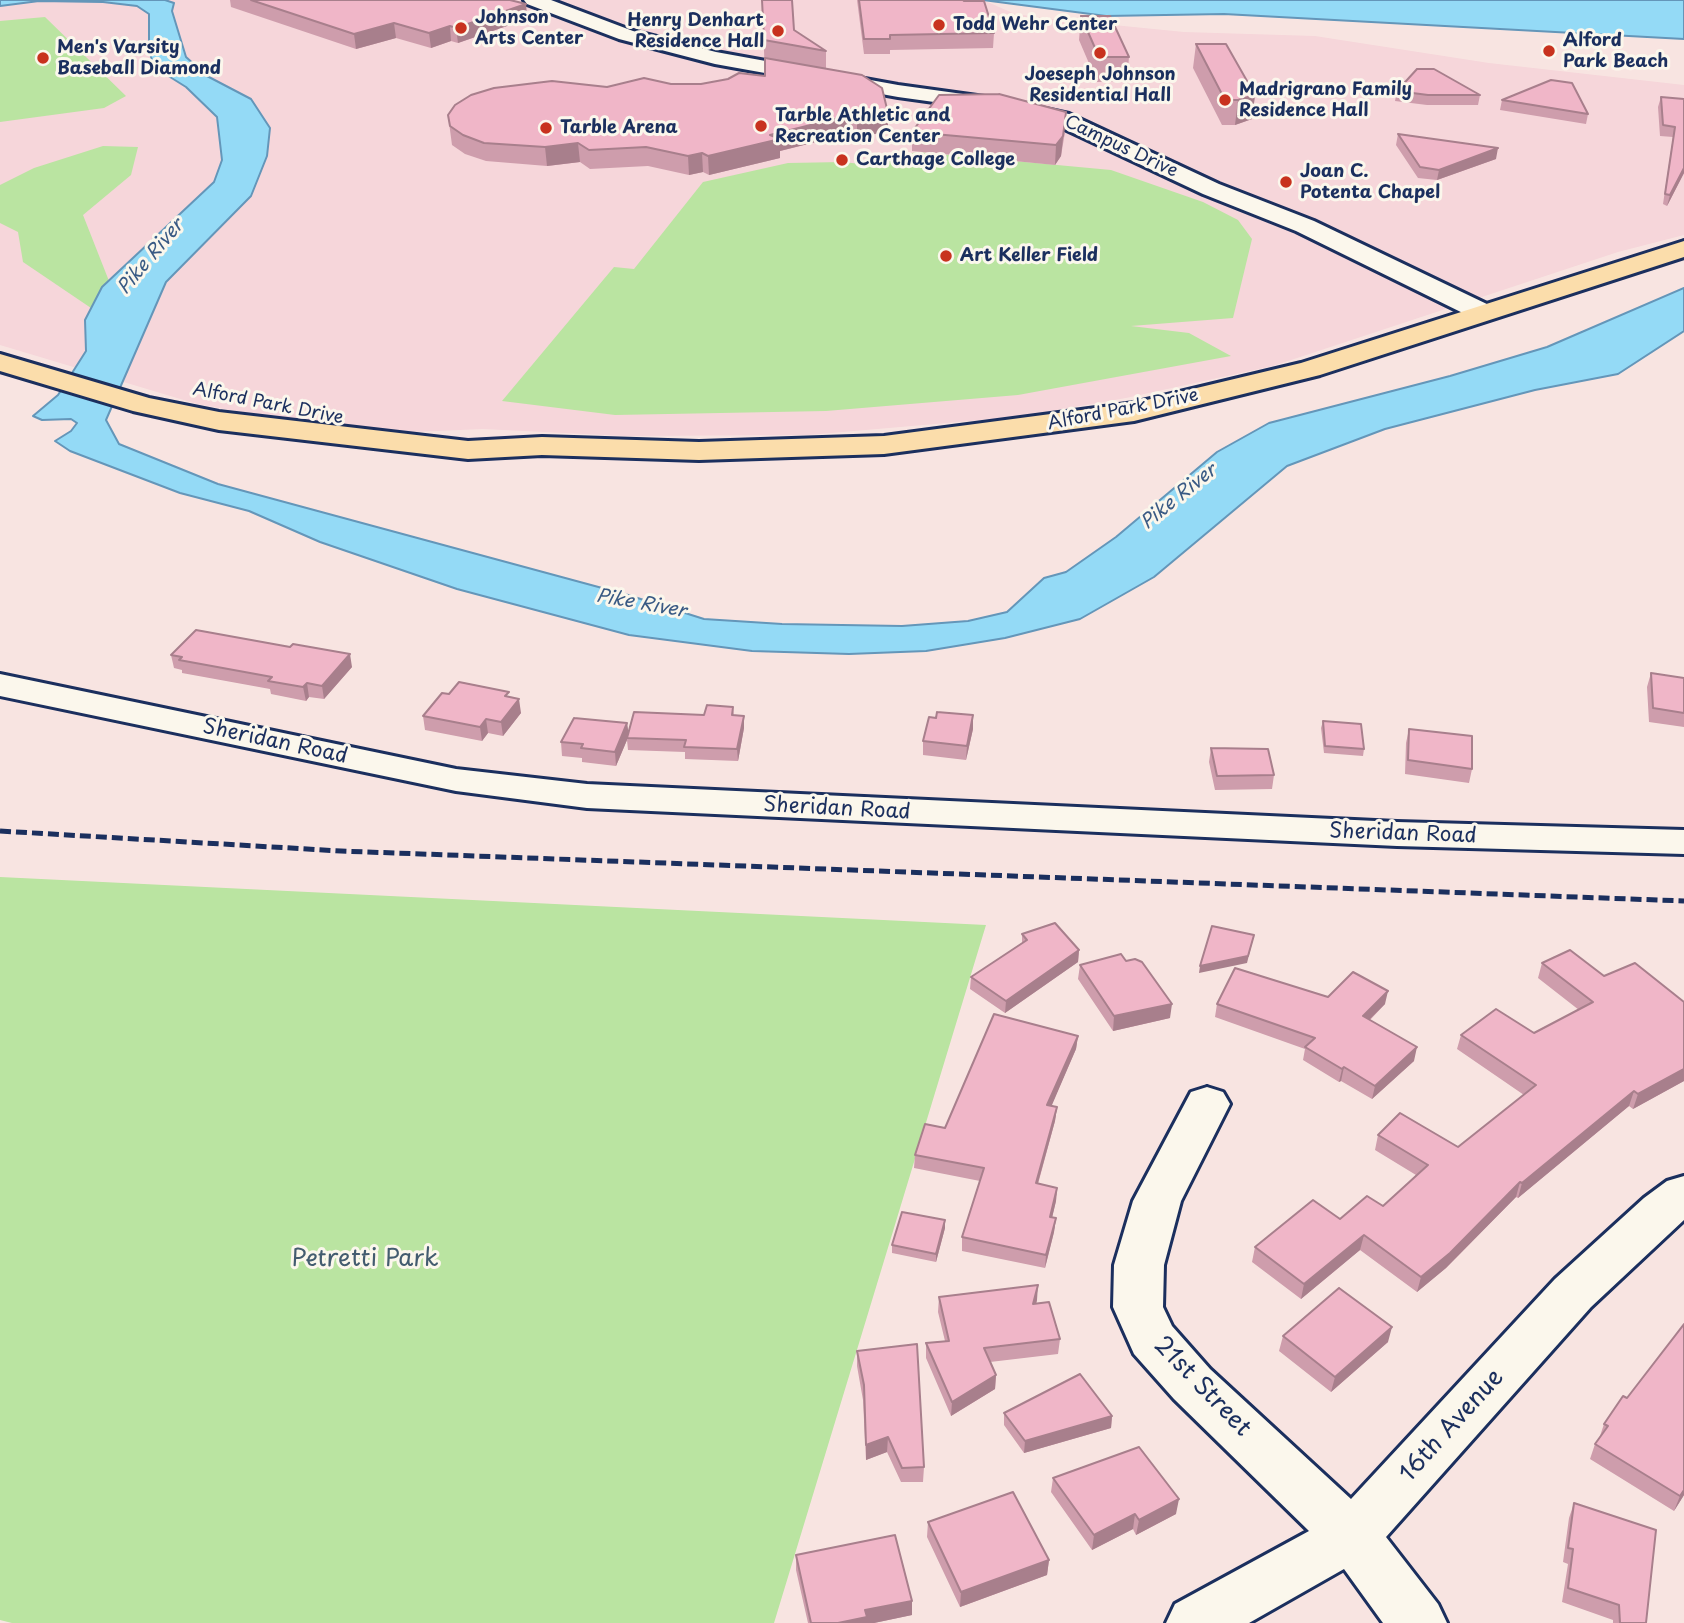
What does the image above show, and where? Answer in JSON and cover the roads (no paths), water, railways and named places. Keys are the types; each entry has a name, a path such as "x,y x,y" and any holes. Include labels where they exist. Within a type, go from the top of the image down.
{"main road":[{"name":"Alford Park Drive","path":"45,349 219,421 374,441 468,450 542,446 699,451 884,445 1134,412 1310,369 1482,312 1684,250"},
{"name":"Alford Park Drive","path":"13,366 147,393"}],"street":[{"name":"Campus Drive","path":"534,0 626,35 715,58 898,91 999,105 1062,119 1192,180 1306,226 1482,312"},
{"name":"Sheridan Road","path":"0,685 456,780 521,790 673,801 1383,834 1684,842"},
{"name":"21st Street","path":"1207,1104 1157,1201 1139,1265 1138,1307 1153,1339 1192,1384 1352,1536 1418,1623"},
{"name":"16th Avenue","path":"1195,1623 1352,1536 1573,1293 1661,1211 1684,1194"}],"water":[{"name":"Pike River","path":"0,0 165,0 174,3 172,11 186,57 207,76 251,99 270,128 267,156 251,196 166,282 106,420 119,444 218,484 628,595 704,619 782,624 902,626 968,621 1007,612 1044,578 1066,572 1116,537 1217,452 1269,423 1450,376 1547,347 1684,288 1684,331 1618,374 1535,390 1385,429 1287,466 1154,577 1080,619 1005,638 926,651 849,654 752,651 629,635 457,589 320,542 249,511 180,493 70,451 55,441 71,431 77,423 71,419 42,420 33,416 58,395 86,351 85,320 102,287 214,182 222,160 217,117 186,87 154,67 149,50 149,14 137,6 103,2 39,1 0,6"},
{"path":"983,0 1684,0 1684,39 1224,14 1106,16"}],"railway":[{"path":"0,831 341,851 1684,901"}],"place":[{"name":"Todd Wehr Center","path":"939,25"},
{"name":"Johnson Arts Center","path":"461,28"},
{"name":"Henry Denhart Residence Hall","path":"778,31"},
{"name":"Alford Park Beach","path":"1549,51"},
{"name":"Joeseph Johnson Residential Hall","path":"1100,53"},
{"name":"Men's Varsity Baseball Diamond","path":"43,58"},
{"name":"Madrigrano Family Residence Hall","path":"1225,100"},
{"name":"Tarble Athletic and Recreation Center","path":"761,126"},
{"name":"Tarble Arena","path":"546,128"},
{"name":"Carthage College","path":"842,160"},
{"name":"Joan C. Potenta Chapel","path":"1286,182"},
{"name":"Art Keller Field","path":"946,256"}],"park label":[{"name":"Petretti Park","path":"365,1259"}]}
